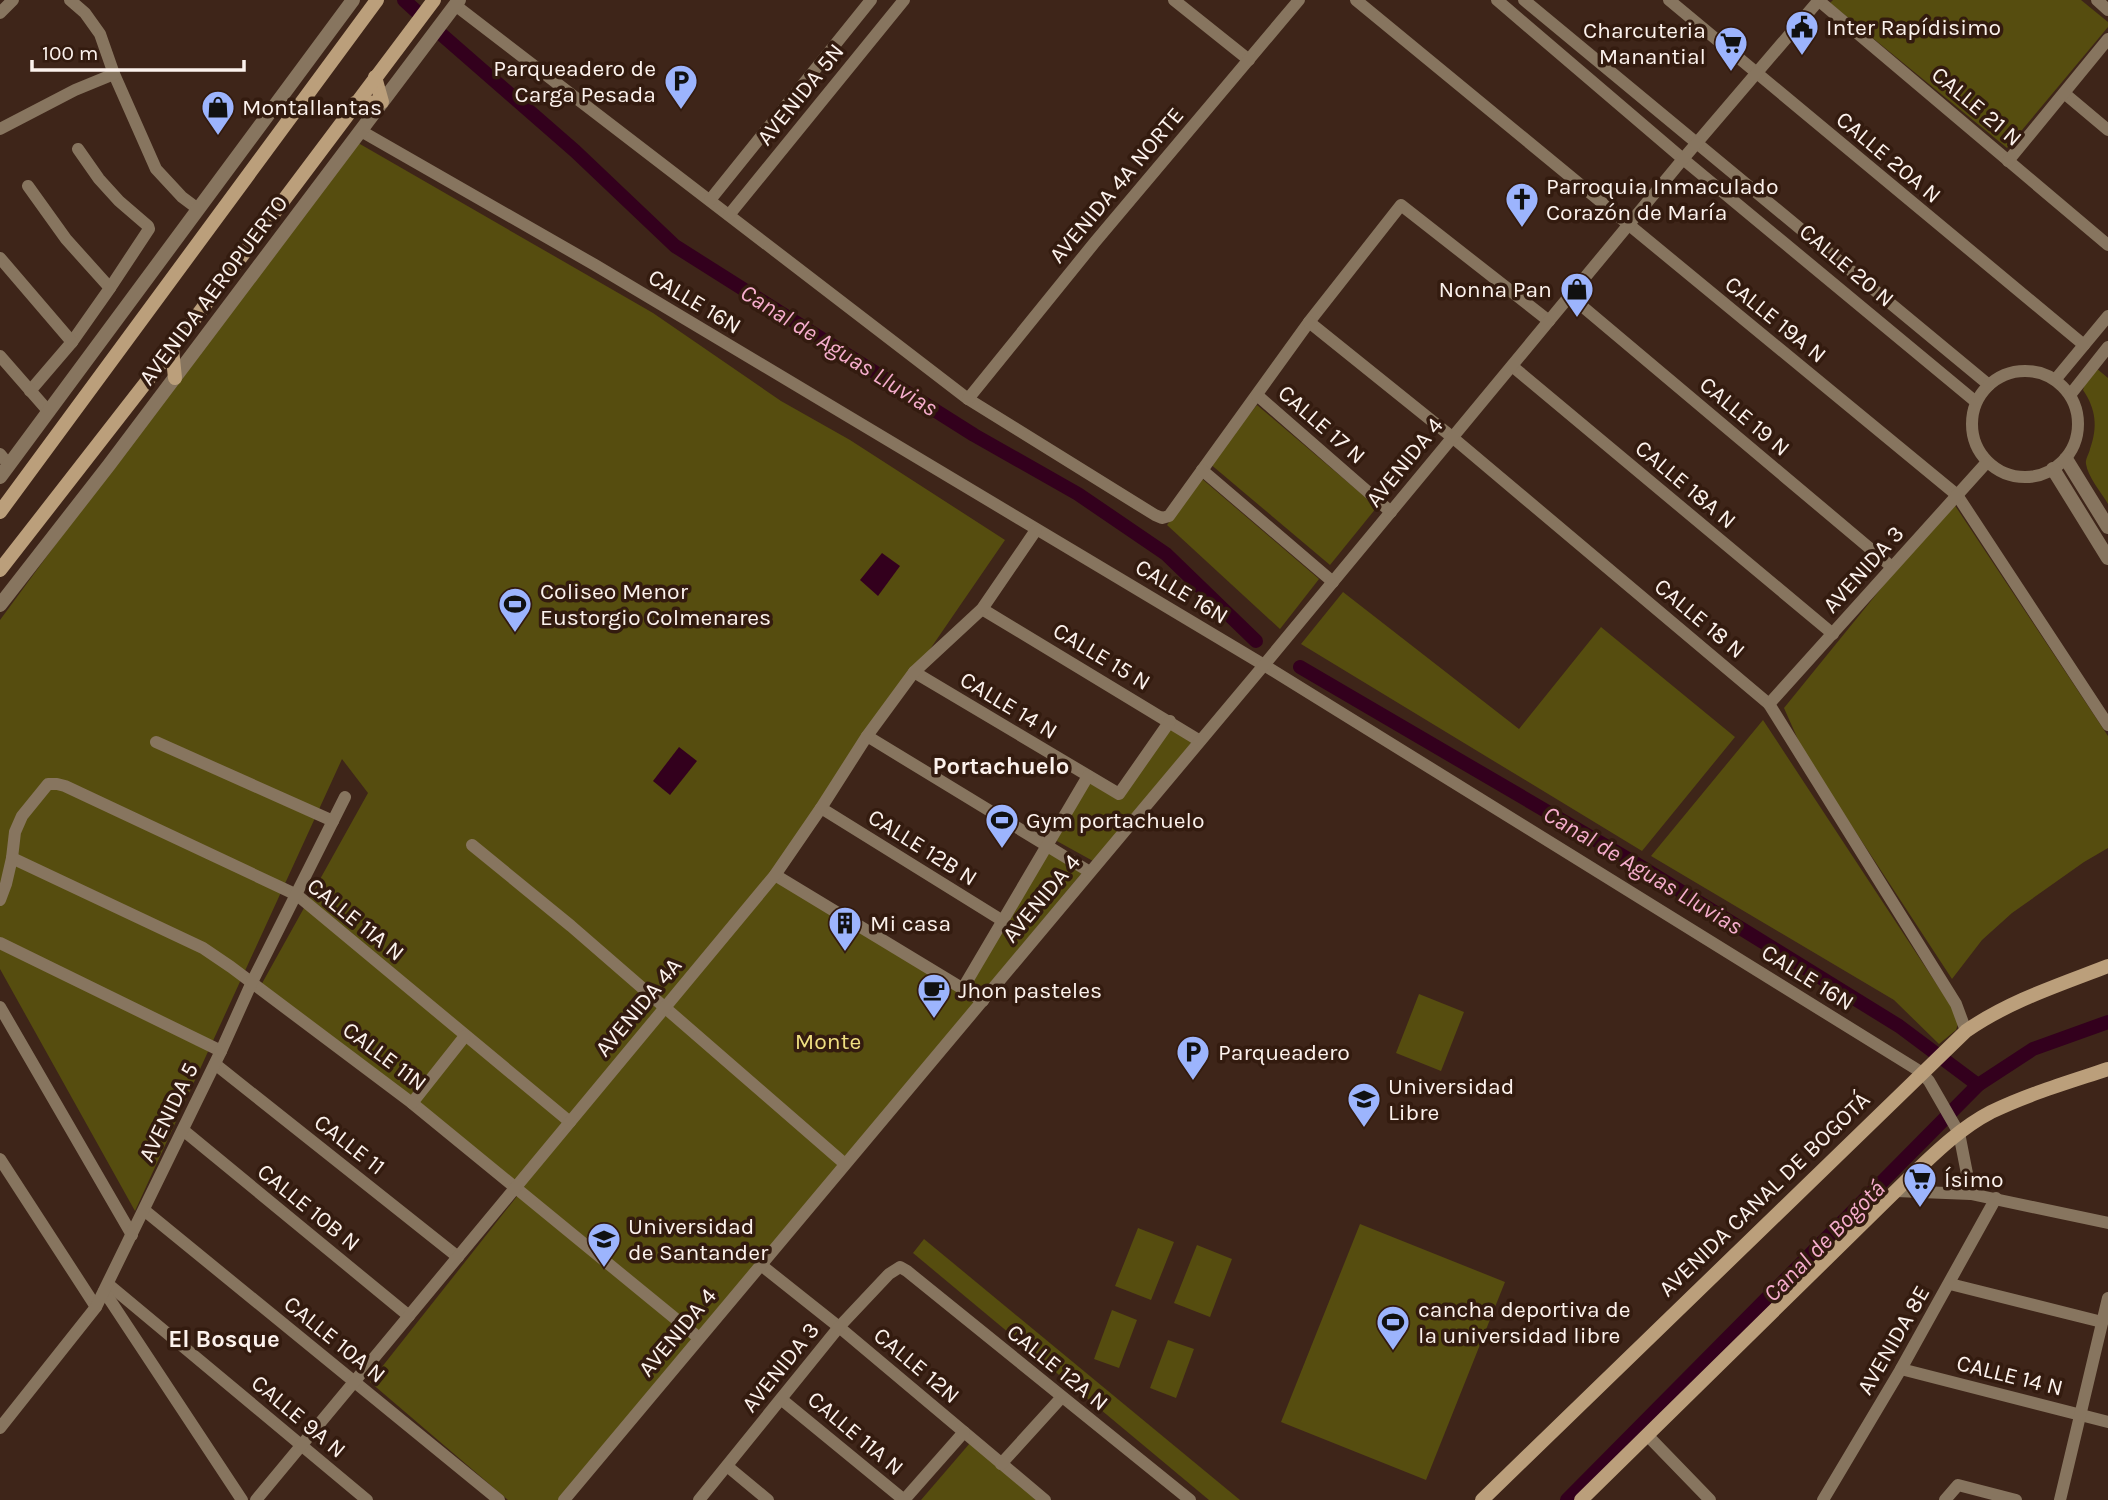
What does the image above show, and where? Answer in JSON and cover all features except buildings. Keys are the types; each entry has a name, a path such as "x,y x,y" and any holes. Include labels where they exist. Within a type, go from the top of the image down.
{"main road":[{"name":"AVENIDA AEROPUERTO","path":"0,512 377,0"},
{"name":"AVENIDA AEROPUERTO","path":"0,570 172,349 434,0"},
{"path":"355,103 383,102 374,77"},
{"path":"172,349 175,378"},
{"name":"AVENIDA CANAL DE BOGOTÁ","path":"1482,1500 1927,1072 1954,1041 1990,1014 2108,966"},
{"path":"1581,1500 1932,1156 1956,1127 2009,1104 2108,1069"}],"street":[{"path":"0,13 13,0"},
{"path":"70,0 85,13 100,34 114,74 156,169 182,197 198,209"},
{"name":"AVENIDA 5N","path":"710,200 872,0"},
{"name":"AVENIDA 5N","path":"729,215 904,0"},
{"path":"1174,0 1249,60"},
{"name":"AVENIDA 4A NORTE","path":"968,399 1095,242 1299,0"},
{"name":"CALLE 19A N","path":"1356,0 1957,495 2108,725"},
{"name":"CALLE 20 N","path":"1497,0 1683,159 1976,402"},
{"name":"CALLE 20 N","path":"1524,0 1989,385"},
{"name":"CALLE 20A N","path":"1669,0 2084,345"},
{"name":"AVENIDA 4","path":"564,1500 1818,0"},
{"name":"CALLE 21 N","path":"1818,0 2108,245"},
{"path":"2096,0 2108,10"},
{"path":"0,477 5,459 48,412 346,2"},
{"path":"457,2 968,399 1162,518 1169,516 1309,321 1401,205 1549,321"},
{"name":"AVENIDA AEROPUERTO","path":"0,605 175,378 457,2"},
{"path":"2008,161 2108,39"},
{"path":"0,129 75,90 114,74"},
{"path":"2064,93 2108,130"},
{"name":"CALLE 16N","path":"361,131 606,272 1264,665 1927,1072 1956,1127"},
{"path":"30,391 72,342 149,229 99,179 78,149"},
{"path":"28,186 66,239 110,288"},
{"path":"0,258 72,342"},
{"name":"CALLE 19 N","path":"1570,296 1892,568"},
{"path":"2055,380 2108,316"},
{"name":"CALLE 18 N","path":"1309,321 1452,437 1769,704 1956,1004 1966,1031"},
{"path":"2070,394 2104,362 2108,347"},
{"path":"0,356 48,412"},
{"name":"CALLE 18A N","path":"1512,366 1833,634"},
{"path":"2021,370 2039,372 2055,380 2070,394 2077,410 2079,428 2075,444 2066,459 2053,470 2037,476 2019,477 2002,472 1987,462 1972,433 1972,418 1976,402 1989,385 2004,375 2021,370"},
{"name":"CALLE 17 N","path":"1257,395 1391,512"},
{"path":"2066,459 2108,527"},
{"name":"AVENIDA 3","path":"1769,704 1987,462"},
{"path":"1202,470 1333,582"},
{"path":"2053,470 2108,558"},
{"name":"AVENIDA 4A","path":"256,1500 775,875 867,736 914,672 982,609 1036,530"},
{"name":"CALLE 15 N","path":"982,609 1200,741"},
{"name":"CALLE 14 N","path":"914,672 1119,794 1170,721"},
{"path":"867,736 1090,872"},
{"path":"156,742 333,821"},
{"path":"963,988 1088,776"},
{"name":"CALLE 11A N","path":"12,859 15,832 23,816 48,784 57,784 297,895 570,1122"},
{"name":"AVENIDA 5","path":"0,1428 96,1307 215,1064 252,982 345,797"},
{"name":"CALLE 12B N","path":"821,808 1003,921"},
{"path":"472,845 571,926 845,1164"},
{"path":"0,900 12,859"},
{"name":"CALLE 11N","path":"12,859 203,948 252,982 412,1103 699,1338"},
{"path":"775,875 983,1000"},
{"path":"0,943 221,1051"},
{"path":"0,1007 132,1235"},
{"path":"412,1103 465,1036"},
{"name":"CALLE 11","path":"215,1064 458,1257"},
{"path":"1956,1127 1971,1194"},
{"name":"CALLE 10B N","path":"183,1130 409,1316"},
{"path":"0,1159 96,1307"},
{"path":"1896,1191 1971,1194 2108,1223"},
{"name":"AVENIDA 8E","path":"1823,1500 1950,1284 1996,1198"},
{"name":"CALLE 10A N","path":"144,1210 499,1500"},
{"name":"CALLE 12N","path":"761,1265 1045,1500"},
{"name":"AVENIDA 3","path":"699,1500 839,1327 889,1274 900,1267"},
{"name":"CALLE 12A N","path":"900,1267 1189,1500"},
{"path":"1950,1284 2102,1322"},
{"path":"106,1287 242,1500"},
{"name":"CALLE 9A N","path":"106,1287 367,1500"},
{"path":"2060,1500 2108,1298"},
{"name":"CALLE 14 N","path":"1901,1369 2108,1422"},
{"path":"1001,1464 1061,1398"},
{"name":"CALLE 11A N","path":"781,1399 904,1500"},
{"path":"904,1500 964,1432"},
{"path":"1648,1436 1710,1500"},
{"path":"727,1466 768,1500"},
{"path":"1945,1500 1958,1485 2016,1500"}],"green space":[{"path":"1833,0 2081,0 2108,22 2108,27 2007,148 1830,3"},
{"name":"Monte","path":"353,140 653,313 781,401 850,440 1005,540 775,875 983,1001 567,1500 508,1500 370,1382 518,1195 260,987 368,793 342,759 135,1211 0,969 0,620"},
{"path":"2096,368 2108,378 2108,504 2086,464 2095,426 2091,404 2083,390 2087,378"},
{"path":"1257,405 1377,507 1330,565 1209,463"},
{"path":"1201,478 1319,579 1280,629 1167,525"},
{"path":"1952,501 2108,736 2108,848 2012,913 1982,940 1952,979 1804,753 1784,708"},
{"path":"1343,592 1519,729 1601,627 1735,737 1642,851 1301,644"},
{"path":"1763,720 1953,1009 1959,1021 1956,1030 1939,1044 1894,1000 1651,856"},
{"path":"1174,723 1197,738 1093,861 1055,840 1093,776 1123,794"},
{"path":"1051,849 1086,868 982,993 969,986"},
{"path":"1419,994 1464,1012 1441,1071 1396,1053"},
{"name":"cancha deportiva de la universidad libre","path":"1360,1224 1505,1282 1426,1480 1281,1422"},
{"path":"1138,1228 1174,1242 1151,1300 1115,1286"},
{"path":"924,1239 1240,1500 1209,1500 913,1253"},
{"path":"1197,1245 1232,1259 1210,1317 1174,1303"},
{"path":"1112,1310 1137,1320 1119,1368 1094,1359"},
{"path":"1168,1340 1194,1349 1176,1398 1150,1388"},
{"path":"970,1443 1037,1500 921,1500"}],"shaded area":[{"path":"882,553 900,566 878,596 860,580"},
{"path":"679,747 697,761 670,795 653,781"}],"waterway":[{"name":"Canal de Aguas Lluvias","path":"404,0 416,11"},
{"name":"Canal de Aguas Lluvias","path":"441,34 575,151 675,246 974,435 1078,494 1166,554 1256,641"},
{"name":"Canal de Aguas Lluvias","path":"1300,667 1635,863 1899,1026 1978,1085"},
{"name":"Canal de Bogotá","path":"1567,1500 1978,1085 2033,1049 2108,1022"}],"place":[{"name":"Inter Rapídisimo","path":"1802,57"},
{"name":"Charcuteria Manantial","path":"1731,73"},
{"name":"Parqueadero de Carga Pesada","path":"681,111"},
{"name":"Montallantas","path":"218,137"},
{"name":"Parroquia Inmaculado Corazón de María","path":"1522,229"},
{"name":"Nonna Pan","path":"1577,319"},
{"name":"Coliseo Menor Eustorgio Colmenares","path":"515,634"},
{"name":"Gym portachuelo","path":"1002,850"},
{"name":"Mi casa","path":"845,953"},
{"name":"Jhon pasteles","path":"934,1020"},
{"name":"Parqueadero","path":"1193,1082"},
{"name":"Universidad Libre","path":"1364,1129"},
{"name":"Ísimo","path":"1920,1209"},
{"name":"Universidad de Santander","path":"604,1269"},
{"name":"cancha deportiva de la universidad libre","path":"1393,1352"}],"district":[{"name":"Portachuelo","path":"1001,766"},
{"name":"El Bosque","path":"224,1339"}]}
